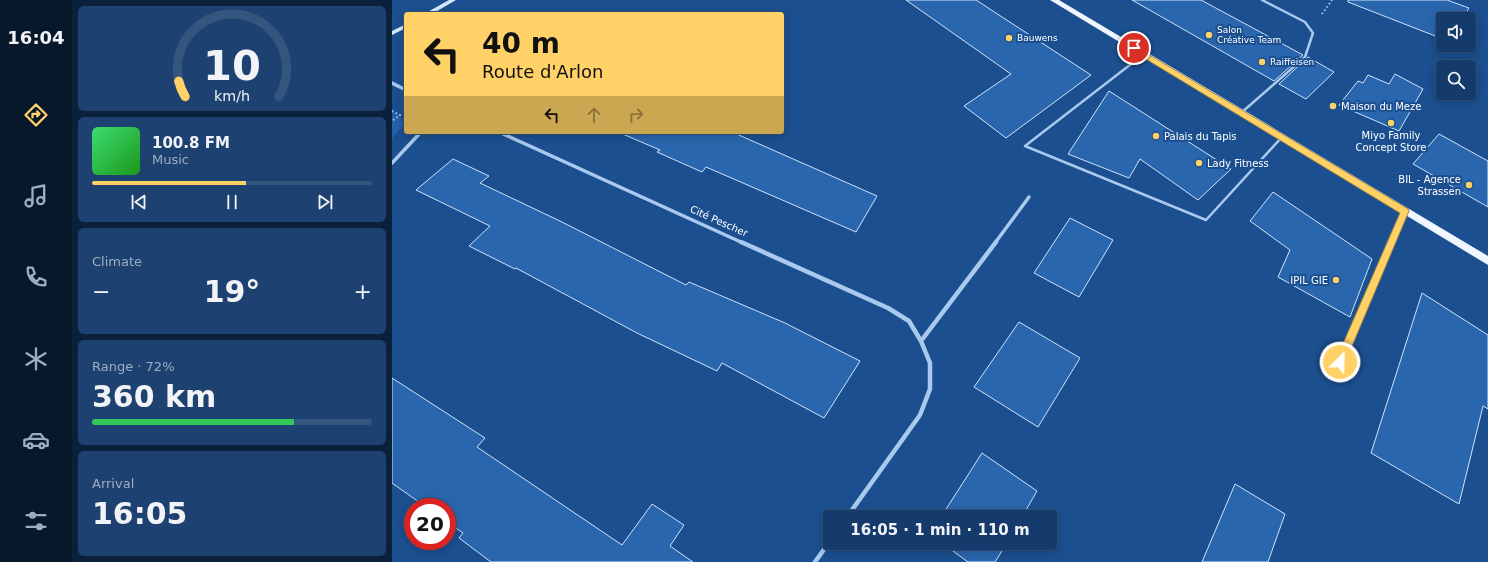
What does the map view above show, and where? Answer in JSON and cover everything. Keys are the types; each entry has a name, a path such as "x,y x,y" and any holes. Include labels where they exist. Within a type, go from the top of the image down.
{"main road":[{"path":"431,12 453,0"},
{"path":"1054,0 1488,261"},
{"path":"392,33 404,27"}],"street":[{"path":"392,83 404,89"},
{"path":"392,163 420,134"},
{"name":"Cité Pescher","path":"503,134 888,308 909,321 921,341 930,363 930,389 920,415 852,510"},
{"path":"921,341 1029,197"},
{"path":"815,562 824,550"}],"lane":[{"path":"1241,113 1304,57 1313,32 1305,22 1262,0"},
{"path":"1144,54 1025,146 1206,220 1282,137"},
{"path":"1340,362 1405,211"}],"path":[{"path":"392,111 400,115 392,121"}],"shaded area":[{"path":"392,111 400,115 403,125 392,139"}],"building":[{"path":"906,0 976,0 1091,75 1006,138 964,106 1011,74"},
{"path":"1132,0 1201,0 1303,55 1274,81"},
{"path":"1348,0 1447,0 1469,8 1466,12 1436,12 1436,36 1348,2"},
{"path":"1308,57 1334,72 1306,99 1279,84"},
{"path":"1395,74 1423,89 1399,131 1339,105 1358,81 1363,83 1368,75 1389,84"},
{"path":"1109,91 1231,169 1198,200 1140,159 1129,178 1068,154"},
{"path":"623,134 737,134 877,196 856,232 706,167 702,172 657,152 660,150"},
{"name":"BIL - Agence Strassen","path":"1439,134 1488,161 1488,207 1413,164"},
{"path":"453,159 489,176 480,183 562,222 686,285 689,282 785,323 860,361 824,418 722,363 717,371 637,333 516,268 515,269 469,246 490,226 416,190"},
{"path":"1273,192 1372,259 1350,317 1278,277 1290,250 1250,221"},
{"path":"1070,218 1113,240 1079,297 1034,273"},
{"path":"1422,293 1488,335 1488,409 1483,406 1459,504 1371,453"},
{"path":"1019,322 1080,358 1038,427 974,387"},
{"path":"392,378 485,438 477,447 622,545 652,504 684,525 670,546 693,562 491,562 459,538 463,533 456,528 456,498 413,498 392,483"},
{"path":"982,453 1037,491 1026,510 945,510"},
{"path":"1235,484 1285,514 1268,562 1202,562"},
{"path":"952,550 1003,550 995,562 968,562"}],"place":[{"name":"Salon Créative Team","path":"1209,35"},
{"name":"Bauwens","path":"1009,38"},
{"name":"Raiffeisen","path":"1262,62"},
{"name":"Maison du Meze","path":"1333,106"},
{"name":"Miyo Family Concept Store","path":"1391,123"},
{"name":"Palais du Tapis","path":"1156,136"},
{"name":"Lady Fitness","path":"1199,163"},
{"name":"BIL - Agence Strassen","path":"1469,185"},
{"name":"IPIL GIE","path":"1336,280"}],"route":[{"path":"1134,48 1405,211 1340,362"}]}
